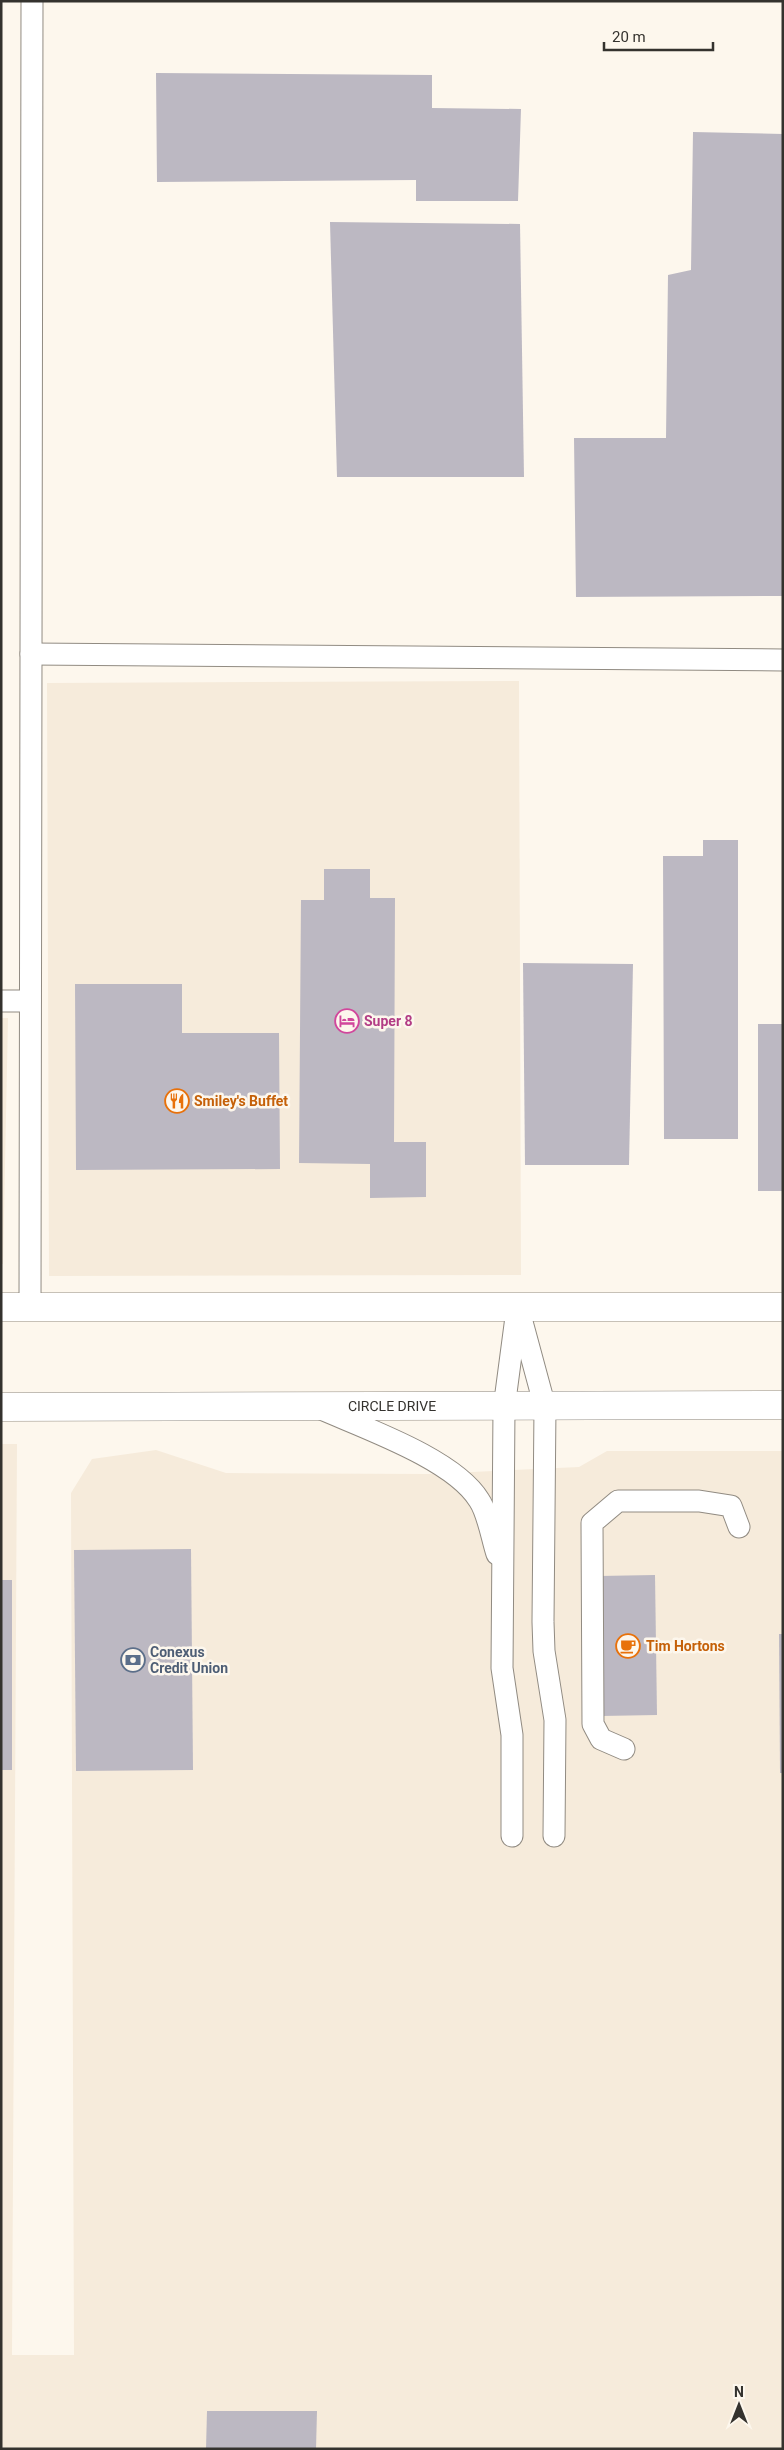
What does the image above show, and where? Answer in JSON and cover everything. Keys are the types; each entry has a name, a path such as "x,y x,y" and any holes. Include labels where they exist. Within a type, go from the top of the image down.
{"highway":[{"path":"1,1307 783,1307"},
{"name":"CIRCLE DRIVE","path":"1,1407 504,1408 783,1405"}],"lane":[{"path":"30,1307 32,1"},
{"path":"31,654 783,660"},
{"path":"1,1000 30,1001"},
{"path":"518,1307 544,1407 543,1622 544,1651 555,1720 554,1836"},
{"path":"512,1836 512,1735 502,1668 504,1408 518,1307"},
{"path":"318,1408 436,1461 462,1478 480,1501 503,1574"},
{"path":"624,1748 601,1739 593,1724 592,1522 618,1501 699,1501 731,1506 739,1527"}],"shaded area":[{"path":"519,681 521,1275 49,1276 47,683"},
{"path":"1,1018 8,1018 3,1264 1,1264"},
{"path":"1,1444 17,1444 12,2355 74,2355 71,1493 92,1459 156,1450 226,1473 428,1474 579,1467 607,1451 783,1451 783,2449 1,2449"}],"building":[{"path":"156,73 432,75 432,108 521,109 518,201 416,201 416,180 157,182"},
{"path":"693,132 783,134 783,596 576,597 574,438 666,438 668,275 691,270"},
{"path":"330,222 520,224 524,477 337,477"},
{"path":"703,840 738,840 738,1139 664,1139 663,856 703,856"},
{"name":"Super 8","path":"324,869 370,869 370,898 395,898 394,1142 426,1142 426,1197 370,1198 370,1164 299,1163 301,900 324,900"},
{"path":"523,963 633,964 629,1165 525,1165"},
{"name":"Smiley's Buffet","path":"75,984 182,984 182,1033 279,1033 280,1169 76,1170"},
{"path":"758,1024 783,1024 783,1191 758,1191"},
{"name":"Conexus Credit Union","path":"191,1549 193,1770 76,1771 74,1550"},
{"name":"Tim Hortons","path":"655,1575 657,1715 601,1716 599,1576"},
{"path":"1,1580 12,1580 12,1770 1,1770"},
{"path":"779,1634 783,1634 783,1773 780,1773"},
{"path":"207,2411 317,2411 316,2449 206,2449"}],"place":[{"name":"Super 8","path":"347,1021"},
{"name":"Smiley's Buffet","path":"177,1101"},
{"name":"Tim Hortons","path":"628,1646"},
{"name":"Conexus Credit Union","path":"133,1660"}]}
